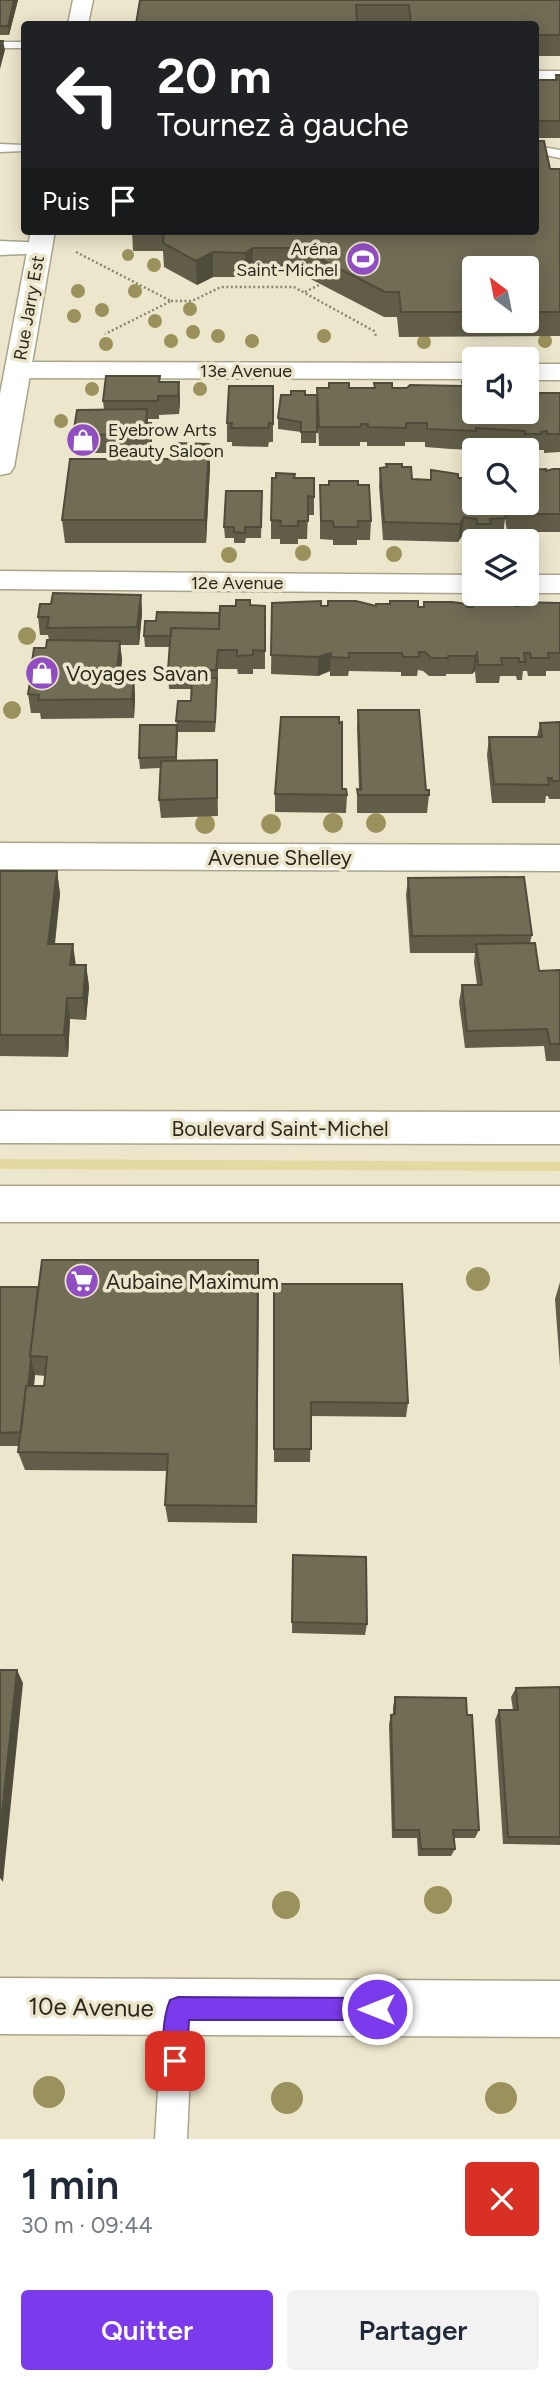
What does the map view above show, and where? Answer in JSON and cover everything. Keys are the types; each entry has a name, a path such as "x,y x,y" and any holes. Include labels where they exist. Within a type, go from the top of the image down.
{"street":[{"path":"79,21 83,0"},
{"path":"539,77 560,77"},
{"path":"0,248 42,239"},
{"name":"Rue Jarry Est","path":"0,467 42,239"},
{"name":"13e Avenue","path":"18,370 462,372"},
{"path":"539,372 560,372"},
{"name":"12e Avenue","path":"0,580 462,583"},
{"path":"539,584 560,584"},
{"name":"Avenue Shelley","path":"0,856 560,858"},
{"name":"Boulevard Saint-Michel","path":"0,1127 560,1128"},
{"path":"0,1204 560,1204"},
{"name":"10e Avenue","path":"0,2006 560,2009"}],"lane":[{"path":"0,45 21,45"},
{"path":"0,148 21,148"},
{"path":"539,150 560,154"},
{"path":"172,2139 178,2008"}],"path":[{"path":"42,239 81,253 171,302"},
{"path":"304,293 321,284"},
{"path":"96,339 171,302 192,301 221,287 294,287 374,331 392,371"}],"shaded area":[{"path":"0,1159 560,1162 560,1171 0,1169"}],"building":[{"path":"0,0 14,0 8,26 0,26"},
{"path":"140,0 560,0 560,35 539,35 539,21 411,21 409,5 356,5 357,21 136,21"},
{"path":"556,75 560,75 560,121 539,121 539,80 557,80"},
{"path":"539,141 544,141 550,169 560,169 560,312 539,312 539,256 462,256 462,312 401,312 399,292 385,292 299,248 253,248 245,253 213,252 196,261 163,243 164,235 539,235"},
{"path":"106,376 160,376 159,382 179,382 178,396 158,396 158,401 103,401"},
{"path":"329,383 349,383 349,388 375,388 374,383 392,383 392,388 407,388 410,385 462,386 462,424 539,424 539,393 560,393 560,434 547,434 547,431 541,434 525,434 525,431 476,428 476,431 427,429 427,423 406,423 406,428 368,427 368,424 361,424 360,427 319,427 317,388 329,388"},
{"path":"229,386 273,386 273,424 269,423 268,428 231,428 232,423 227,423"},
{"path":"291,391 305,391 305,395 317,395 317,432 301,432 301,422 278,418 281,395 291,395"},
{"path":"147,409 146,423 151,423 149,434 73,435 77,410"},
{"path":"173,443 209,444 205,520 62,520 70,459 172,459"},
{"path":"386,464 411,467 412,479 431,480 431,470 458,474 458,478 462,478 462,515 505,515 506,518 490,519 491,524 477,524 477,519 464,517 460,524 384,522 380,468 387,467"},
{"path":"539,469 560,469 560,514 539,514"},
{"path":"276,473 295,474 294,478 314,478 314,497 308,496 308,521 298,521 298,526 280,526 281,521 271,520 272,478 276,478"},
{"path":"329,481 358,481 358,485 369,485 371,521 358,521 358,527 334,527 333,521 321,521 320,485 329,485"},
{"path":"226,491 262,491 261,527 245,527 245,533 234,532 234,527 224,527"},
{"path":"53,593 141,595 137,627 47,628 49,617 38,617 40,604 51,604"},
{"path":"236,600 250,600 250,605 265,606 265,651 253,650 253,655 237,656 237,650 218,650 216,670 168,670 171,628 219,629 220,606 236,606"},
{"path":"321,601 321,606 328,606 328,601 356,601 376,606 390,604 390,601 418,601 418,607 424,607 424,602 452,602 473,607 560,603 560,653 548,653 549,658 531,658 530,653 524,653 525,662 519,662 519,658 501,658 502,665 478,665 477,653 475,656 448,658 431,658 425,652 419,652 419,657 403,657 402,653 349,653 349,658 331,657 331,653 318,657 271,655 272,603"},
{"path":"157,612 219,613 219,629 171,628 171,636 144,636 145,621 156,621"},
{"path":"47,640 120,641 116,679 134,680 132,699 38,700 39,695 28,694 31,676 42,676 43,662 32,662 34,648 46,648"},
{"path":"192,678 217,678 215,722 176,721 178,701 191,701"},
{"path":"358,710 419,710 426,790 429,790 429,795 358,795 357,789 361,790"},
{"path":"281,717 339,717 339,723 342,722 342,789 346,789 347,795 275,794"},
{"path":"560,722 560,781 548,778 549,785 494,784 489,737 542,737 540,723"},
{"path":"140,725 177,725 176,757 139,758"},
{"path":"217,760 217,798 159,800 161,761"},
{"path":"0,871 57,871 48,944 73,944 70,965 86,965 83,998 67,998 64,1035 0,1035"},
{"path":"524,877 532,935 412,936 408,878"},
{"path":"535,943 539,971 560,970 560,1044 550,1044 547,1029 467,1031 462,985 482,985 476,944"},
{"path":"42,1260 258,1260 256,1506 165,1505 168,1454 18,1452 26,1386 44,1386 47,1357 30,1356"},
{"path":"274,1284 402,1284 408,1403 311,1402 311,1449 274,1449"},
{"path":"0,1287 38,1287 21,1432 0,1433"},
{"path":"293,1555 366,1557 367,1624 292,1622"},
{"path":"0,1670 17,1670 0,1833"},
{"path":"560,1687 560,1837 508,1837 499,1710 518,1710 516,1688"},
{"path":"395,1697 466,1698 467,1715 472,1715 479,1830 453,1830 455,1849 421,1849 419,1830 394,1830 391,1715 395,1714"}],"place":[{"name":"Aréna Saint-Michel","path":"363,259"},
{"name":"Eyebrow Arts Beauty Saloon","path":"83,440"},
{"name":"Voyages Savan","path":"42,673"},
{"name":"Aubaine Maximum","path":"82,1281"}],"route":[{"path":"175,2061 178,2008 377,2009"}]}
